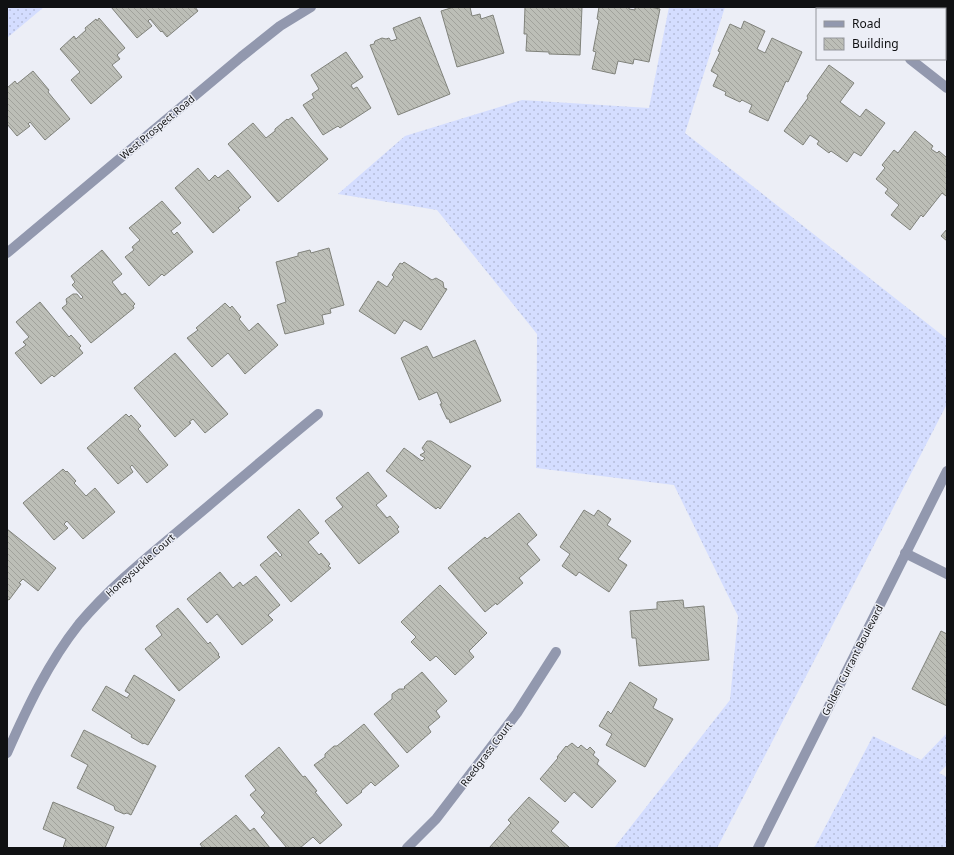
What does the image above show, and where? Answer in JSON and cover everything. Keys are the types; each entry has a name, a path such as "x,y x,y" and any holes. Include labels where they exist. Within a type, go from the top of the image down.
{"street":[{"name":"West Prospect Road","path":"7,253 241,57 280,26 311,7"},
{"path":"911,60 947,88"},
{"name":"Honeysuckle Court","path":"7,753 31,700 51,664 79,625 110,590 141,562 318,414"},
{"name":"Golden Currant Boulevard","path":"758,848 947,471"},
{"path":"905,553 947,574"},
{"name":"Reedgrass Court","path":"406,848 436,819 512,720 556,652"}],"shaded area":[{"path":"7,7 44,7 7,38"},
{"path":"669,7 725,7 685,133 947,339 947,404 717,848 614,848 730,700 738,616 674,485 536,468 537,334 437,210 338,194 405,136 522,100 649,108"},
{"path":"947,733 947,765 939,773 947,777 947,848 814,848 873,736 921,760"}],"building":[{"path":"111,7 195,7 198,11 167,37 150,19 148,21 152,26 137,38"},
{"path":"454,7 470,7 472,16 480,14 481,19 493,15 504,53 457,67 441,11"},
{"path":"525,7 582,7 580,55 549,54 549,52 526,51 527,34 524,34"},
{"path":"599,7 629,7 629,9 635,10 635,7 660,9 649,62 634,59 633,64 618,61 615,74 592,69 596,52 593,51 599,20 597,19"},
{"path":"420,17 450,94 398,115 370,45 382,38 389,38 391,41 397,39 393,28"},
{"path":"99,18 125,48 117,55 120,59 112,65 122,77 91,104 71,80 80,72 60,49 74,36 76,39 86,30 85,28 96,19 97,21"},
{"path":"744,21 765,31 757,49 765,53 772,38 802,52 788,82 786,81 768,121 749,112 752,105 742,100 740,102 725,95 726,92 713,86 718,75 711,71 720,52 718,51 730,24 741,29"},
{"path":"346,52 363,77 351,85 353,89 357,87 371,108 340,128 338,126 323,135 303,105 314,98 312,94 319,89 311,75"},
{"path":"829,65 854,83 840,102 860,117 866,109 885,123 861,156 854,152 847,162 831,151 829,153 817,144 819,141 810,135 803,145 784,131 808,98 807,96"},
{"path":"33,71 70,119 45,140 30,122 28,124 30,126 17,136 7,124 7,88 15,81 17,84"},
{"path":"292,117 328,159 278,202 228,144 253,123 266,138 287,119 288,120"},
{"path":"915,131 933,146 931,149 937,153 939,151 947,158 947,195 946,196 942,193 923,217 921,215 910,230 891,215 899,205 885,193 888,189 876,179 885,168 882,165 894,150 898,153"},
{"path":"198,168 209,181 215,175 218,178 228,170 251,197 238,208 240,210 213,233 175,188"},
{"path":"162,201 181,223 171,231 174,235 177,232 193,252 164,276 162,274 149,286 125,257 134,250 132,247 140,240 129,228"},
{"path":"947,229 947,241 941,236"},
{"path":"329,248 344,305 330,309 331,313 322,315 324,324 285,334 277,305 286,302 276,262 298,256 298,253 310,250 311,253"},
{"path":"102,250 122,274 112,282 122,295 125,293 135,304 133,306 134,308 91,343 62,308 67,304 66,299 73,294 77,294 81,299 83,297 72,285 75,282 71,276"},
{"path":"404,262 432,280 436,278 443,282 444,288 447,289 421,330 404,320 395,334 359,311 378,281 387,287 394,277 392,275 400,263 402,264"},
{"path":"40,302 69,337 71,335 81,346 79,348 83,353 54,377 52,375 41,384 15,353 26,345 23,342 29,337 16,322"},
{"path":"225,303 230,308 232,306 241,317 239,319 249,331 258,323 278,345 245,374 228,353 212,367 187,338 198,330 196,328"},
{"path":"475,340 501,401 450,423 440,404 442,404 437,392 419,400 401,358 427,346 433,358"},
{"path":"175,353 228,414 205,433 193,419 189,422 191,423 175,437 134,388"},
{"path":"126,414 129,417 131,415 141,426 138,429 168,465 147,483 132,465 130,467 133,472 118,484 87,448"},
{"path":"427,441 431,441 471,466 440,509 438,507 436,509 386,471 404,448 422,461 425,458 420,455 425,452 422,448"},
{"path":"63,469 66,472 67,471 76,481 74,483 86,496 95,488 115,512 83,539 67,521 64,524 68,528 54,540 23,503"},
{"path":"368,472 387,496 376,505 387,518 390,516 399,527 397,529 399,532 359,564 325,521 343,507 336,498"},
{"path":"299,509 319,533 308,542 319,555 321,553 330,564 328,566 331,568 291,602 260,565 276,552 280,557 282,555 267,537"},
{"path":"584,510 594,516 598,510 611,519 607,525 631,541 618,559 627,565 609,592 579,572 576,576 562,566 570,554 560,547"},
{"path":"519,513 537,535 527,544 540,560 519,578 523,583 497,605 496,603 485,612 448,568 485,537 487,539"},
{"path":"7,529 56,568 38,591 23,579 9,600 7,599"},
{"path":"220,572 233,588 240,582 243,586 256,576 280,605 268,615 273,620 242,645 217,614 207,623 187,599"},
{"path":"440,585 487,633 469,651 474,657 455,675 436,656 430,661 411,642 416,637 401,622"},
{"path":"683,600 684,608 704,606 709,660 639,666 636,638 632,638 630,611 657,609 657,602"},
{"path":"178,608 208,644 210,642 220,657 179,691 145,649 162,635 156,626"},
{"path":"941,631 947,634 947,706 912,689"},
{"path":"422,672 447,701 436,711 440,717 428,727 431,732 407,753 374,714 392,699 392,694 399,689 404,689 404,687"},
{"path":"134,675 175,700 148,745 143,744 131,737 132,735 92,710 106,686 127,698 130,694 125,691"},
{"path":"630,682 657,699 653,708 673,719 645,767 606,745 612,734 599,726 608,711 611,714"},
{"path":"364,724 399,766 375,786 371,782 361,791 362,792 347,804 314,765 325,757 325,754 334,746 337,746"},
{"path":"84,730 156,766 131,815 115,810 114,806 77,788 88,765 71,756"},
{"path":"572,743 578,748 581,745 587,750 590,747 595,752 593,755 599,760 597,764 616,781 592,808 574,792 565,802 540,779 566,746 567,747"},
{"path":"279,747 303,777 305,776 317,791 315,792 342,825 320,844 313,837 300,848 287,848 261,817 265,813 250,795 256,790 245,776"},
{"path":"529,797 559,822 551,831 570,848 489,848 511,823 508,820"},
{"path":"53,802 114,827 105,848 63,848 66,839 43,829"},
{"path":"236,815 250,831 254,828 270,848 203,848 200,844"}]}
